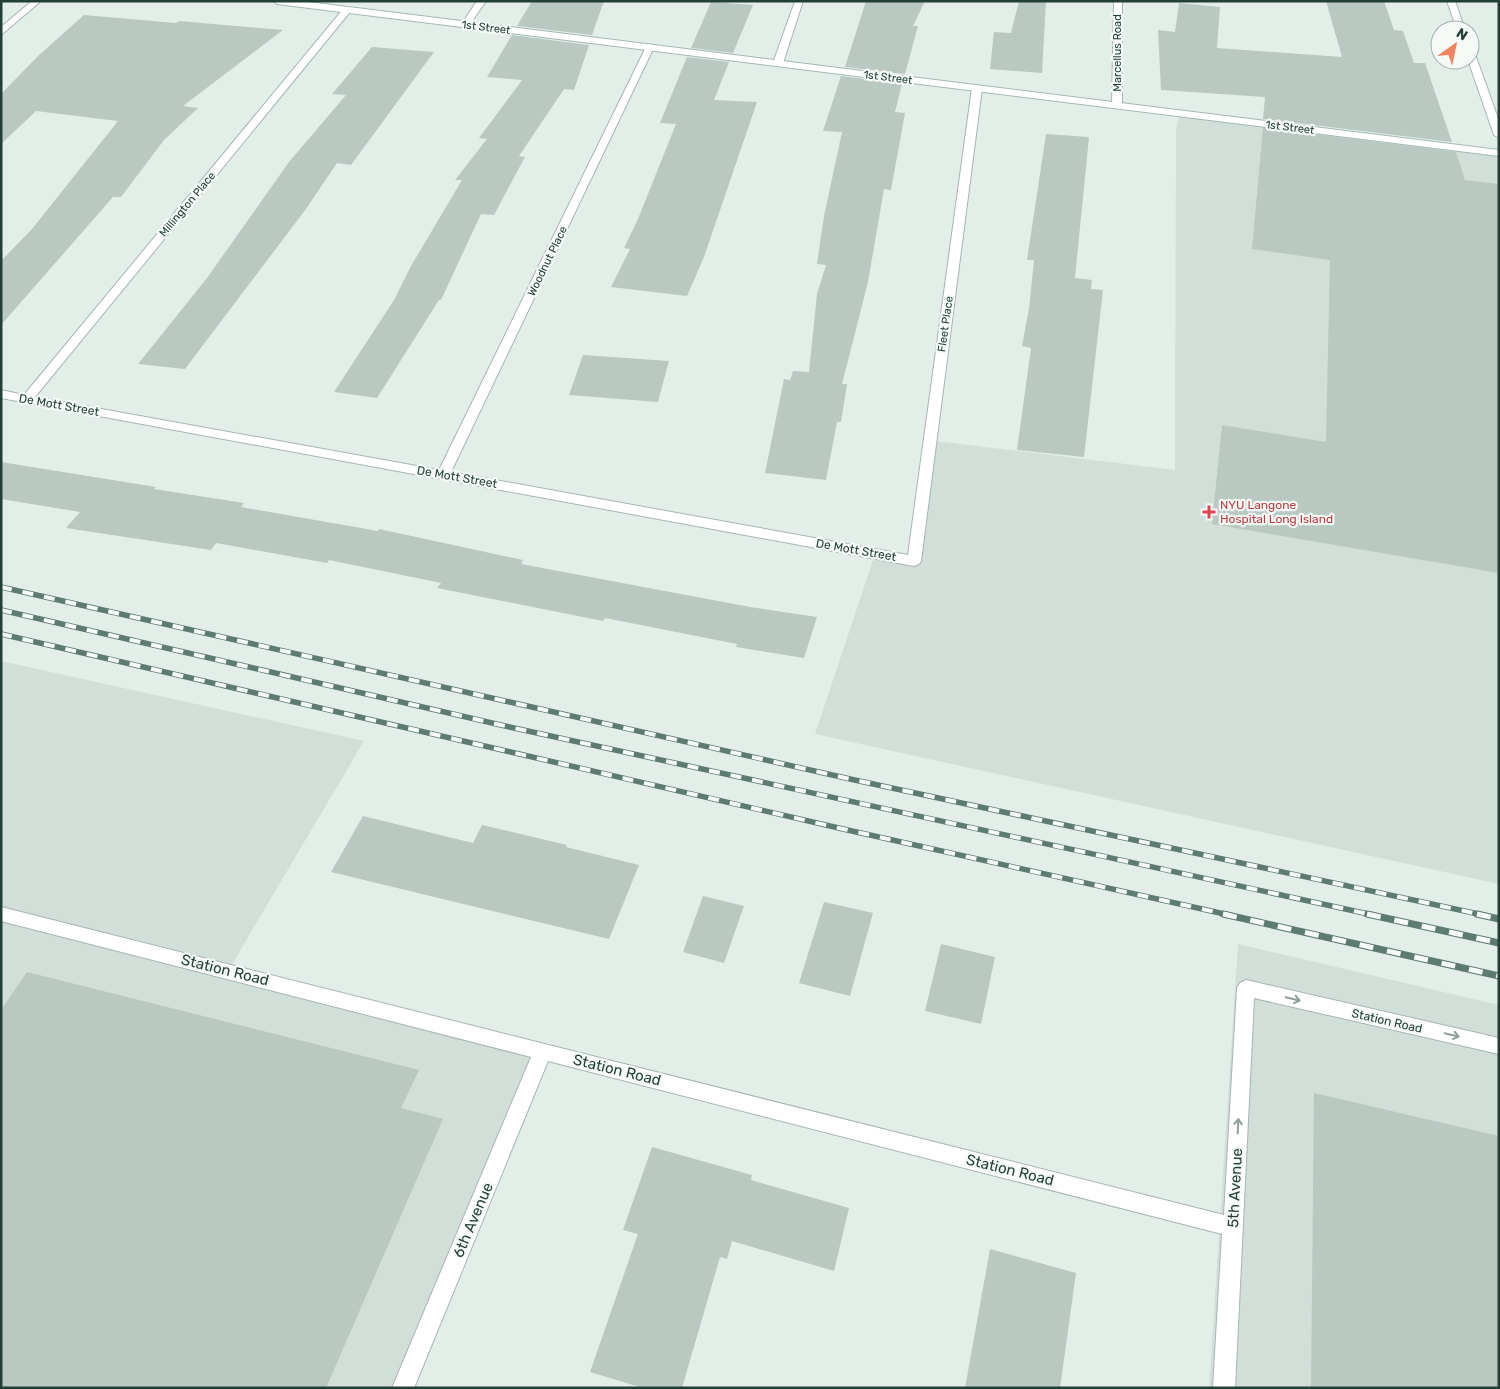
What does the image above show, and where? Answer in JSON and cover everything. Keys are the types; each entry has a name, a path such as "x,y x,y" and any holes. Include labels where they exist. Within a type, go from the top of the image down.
{"street":[{"path":"1,32 37,1"},
{"name":"1st Street","path":"277,1 1499,153"},
{"path":"465,25 482,1"},
{"path":"778,63 799,1"},
{"name":"Marcellus Road","path":"1117,105 1118,1"},
{"path":"1451,1 1458,20"},
{"name":"Millington Place","path":"27,399 347,10"},
{"name":"Woodnut Place","path":"443,475 650,47"},
{"path":"1476,70 1499,134"},
{"name":"Fleet Place","path":"914,561 977,88"},
{"name":"De Mott Street","path":"1,394 914,561"},
{"name":"Station Road","path":"1,914 1233,1227"},
{"name":"Station Road","path":"1246,988 1499,1046"},
{"name":"5th Avenue","path":"1224,1388 1246,988"},
{"name":"6th Avenue","path":"403,1388 543,1051"}],"shaded area":[{"name":"NYU Langone Hospital Long Island","path":"1179,114 1499,153 1499,884 815,734 875,554 913,561 928,440 1175,470 1176,130"},
{"path":"1,661 364,741 228,971 543,1051 403,1388 1,1388"},
{"path":"1238,944 1499,1005 1499,1388 1209,1388"}],"building":[{"path":"532,1 604,1 592,35 517,26"},
{"path":"866,1 925,1 913,26 918,26 905,74 845,67"},
{"path":"1019,1 1046,1 1042,73 990,69 994,32 1011,33"},
{"path":"1326,1 1384,1 1394,30 1403,31 1414,63 1425,63 1452,142 1263,119 1265,97 1161,90 1158,30 1175,32 1179,3 1220,7 1217,48 1342,57"},
{"path":"711,2 753,5 733,53 691,48"},
{"path":"84,15 283,30 183,106 198,108 164,140 121,197 113,197 1,325 1,261 32,229 118,121 36,111 1,144 1,94 38,56"},
{"path":"512,35 589,45 574,90 564,89 519,156 525,157 494,215 481,214 441,300 439,300 377,398 334,392 394,300 411,266 462,180 455,180 487,139 479,138 522,80 487,77"},
{"path":"372,47 434,52 351,165 337,163 306,209 185,369 138,364 207,278 289,162 346,95 332,94"},
{"path":"687,57 729,62 714,100 757,102 704,257 687,296 611,287 630,249 624,248 638,219 676,124 660,123"},
{"path":"841,76 902,84 895,112 905,113 891,190 884,189 868,282 842,384 847,384 841,422 837,422 826,480 765,473 784,379 790,380 793,371 809,372 817,294 826,265 817,264 824,216 842,132 823,131"},
{"path":"1263,128 1456,152 1465,180 1499,184 1499,573 1212,524 1222,425 1326,442 1330,260 1252,249"},
{"path":"1046,134 1089,137 1075,278 1092,280 1091,289 1103,290 1084,457 1017,450 1031,348 1022,346 1029,309 1034,260 1027,260"},
{"path":"583,355 669,361 658,402 569,395"},
{"path":"1,462 244,503 241,507 378,531 379,529 523,560 521,564 750,607 817,617 804,658 736,647 737,644 605,618 603,621 437,588 441,583 329,560 327,563 216,543 211,550 66,528 80,512 1,499"},
{"path":"363,816 473,843 482,825 567,845 566,847 639,865 609,939 331,872"},
{"path":"703,896 744,906 724,963 683,952"},
{"path":"824,902 873,913 850,996 799,983"},
{"path":"941,944 995,957 981,1024 925,1011"},
{"path":"27,972 419,1070 401,1108 443,1119 326,1388 1,1388 1,1010"},
{"path":"1314,1093 1499,1136 1499,1388 1311,1388"},
{"path":"652,1147 752,1175 751,1180 849,1208 834,1271 732,1241 727,1259 720,1257 682,1388 643,1388 590,1372 638,1234 623,1230"},
{"path":"990,1249 1076,1273 1060,1388 965,1388"}],"railway":[{"path":"1,587 850,779 1483,915"},
{"path":"1,610 514,728 1373,915"},
{"path":"1,634 843,829 1229,915"},
{"path":"1223,914 1499,976"},
{"path":"1367,914 1499,943"},
{"path":"1477,914 1499,919"}],"place":[{"name":"NYU Langone Hospital Long Island","path":"1209,512"}]}
